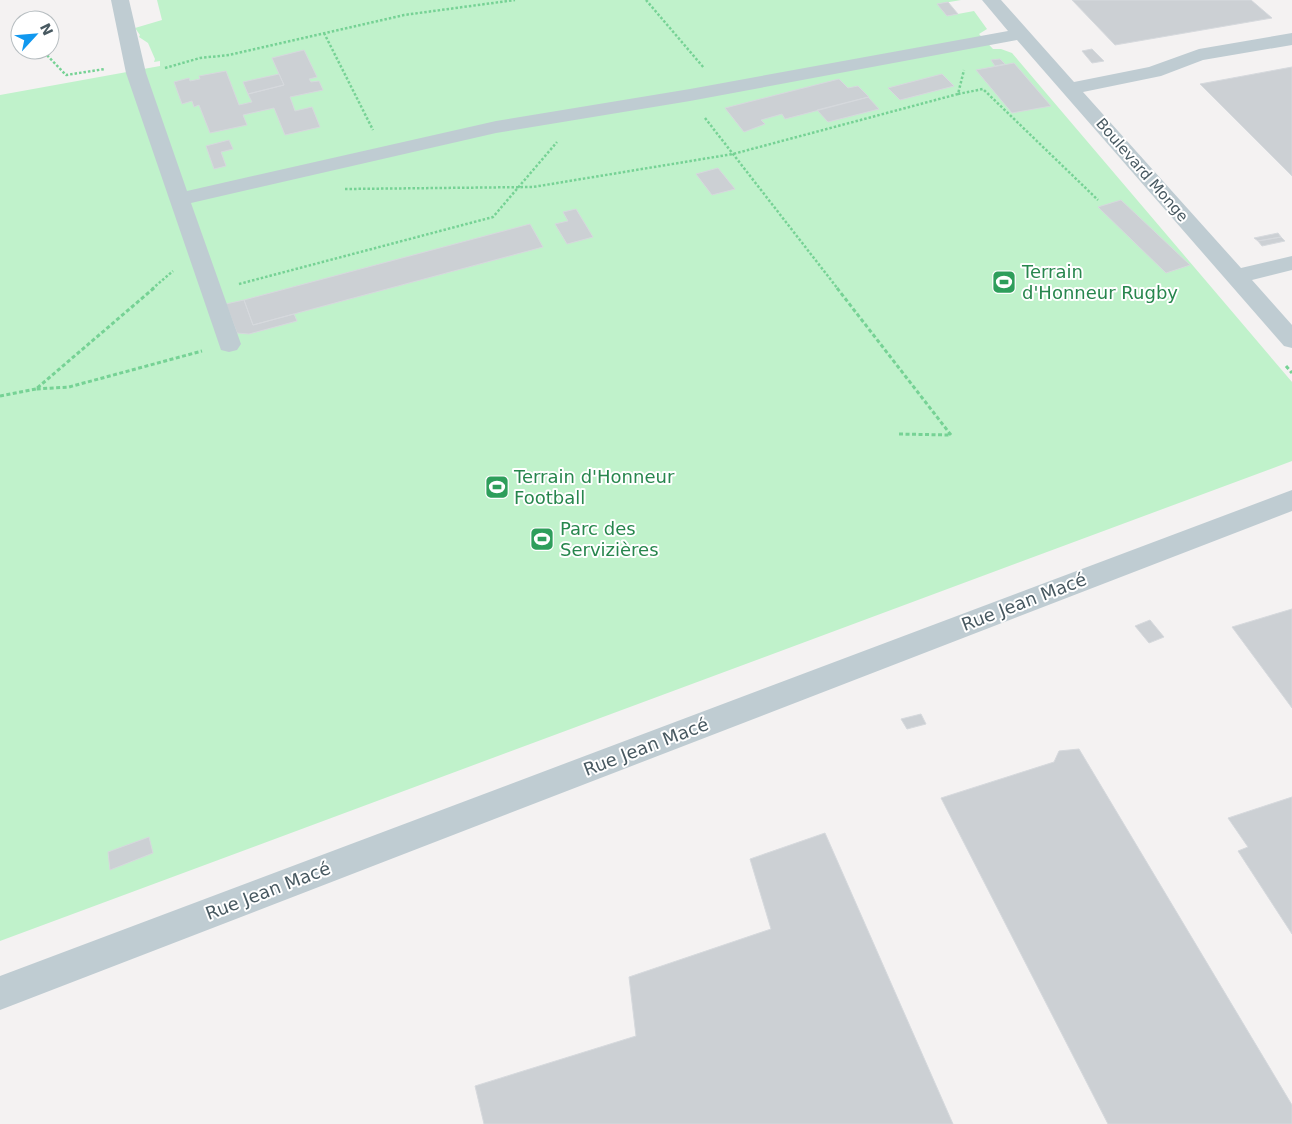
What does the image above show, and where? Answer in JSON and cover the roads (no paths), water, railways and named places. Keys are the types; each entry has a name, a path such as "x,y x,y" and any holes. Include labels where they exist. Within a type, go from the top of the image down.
{"street":[{"path":"120,0 136,69 229,344"},
{"name":"Boulevard Monge","path":"991,0 1292,340"},
{"path":"180,199 496,127 690,95 1021,34"},
{"path":"1070,89 1154,72 1199,55 1292,39"},
{"path":"1236,278 1292,263"},
{"name":"Rue Jean Macé","path":"0,993 1292,500"}],"place":[{"name":"Terrain d'Honneur Rugby","path":"1004,282"},
{"name":"Terrain d'Honneur Football","path":"497,487"},
{"name":"Parc des Servizières","path":"542,539"}]}
